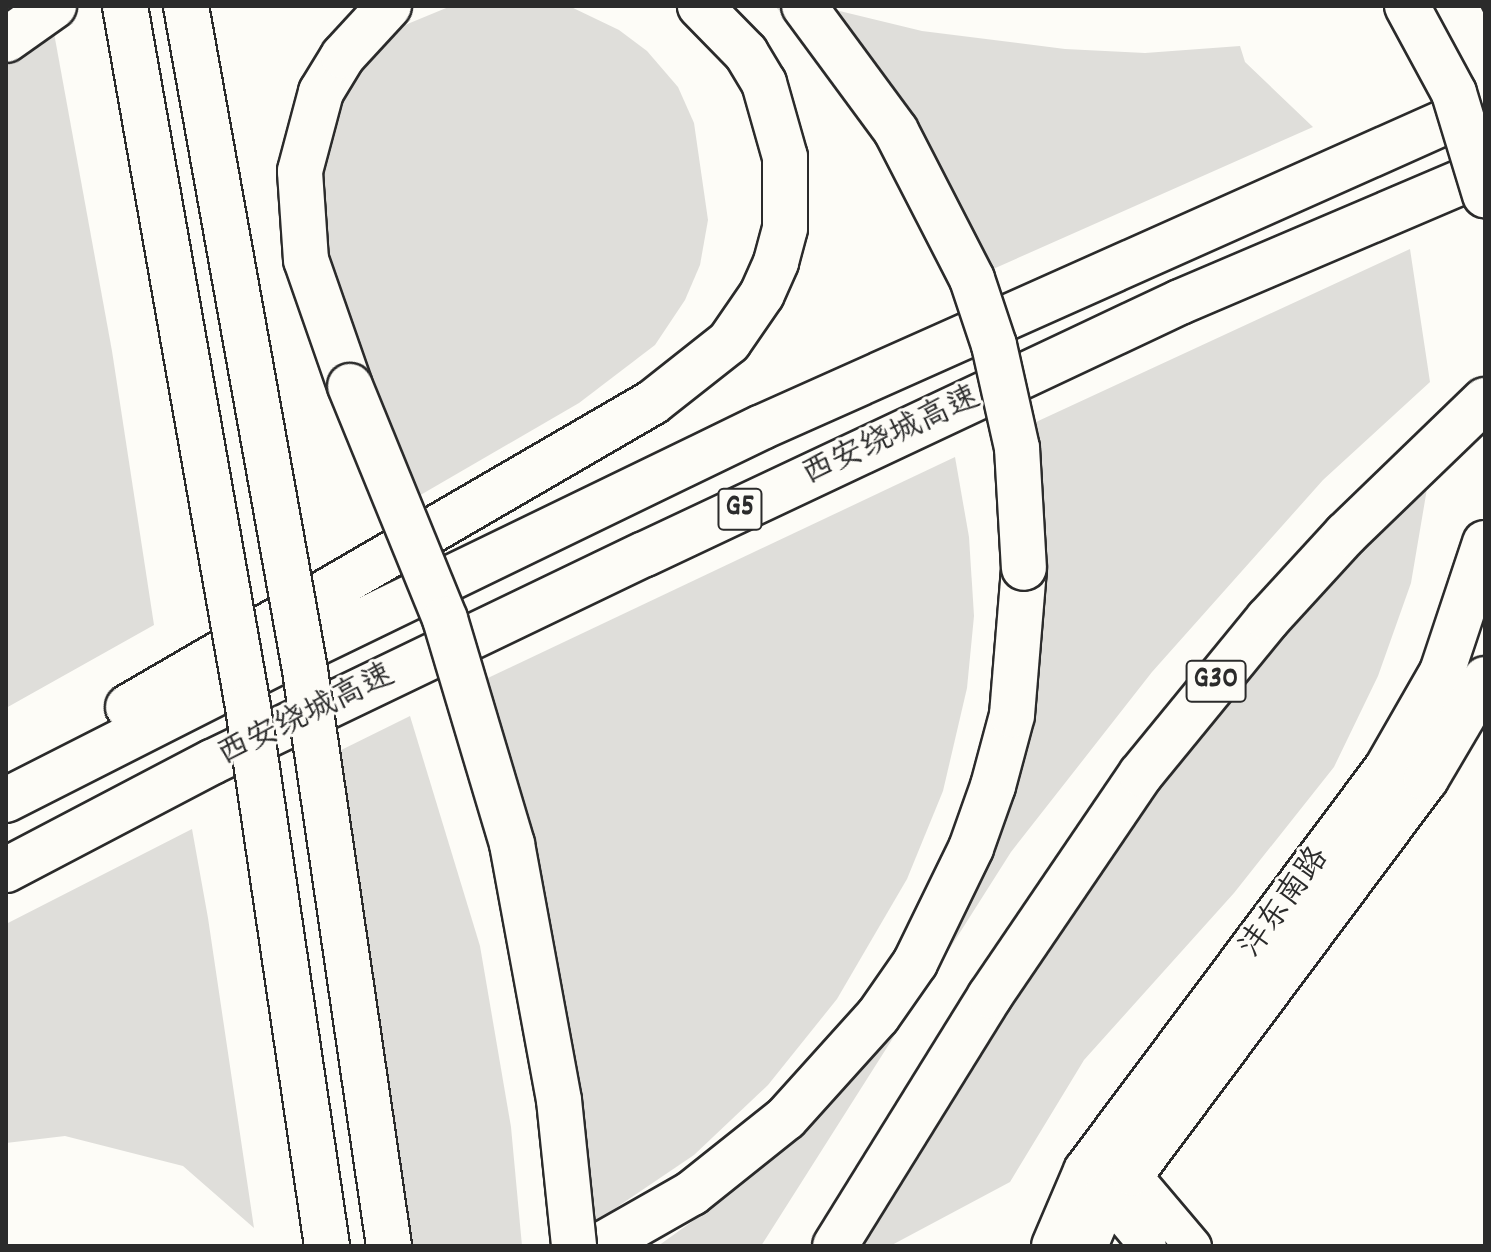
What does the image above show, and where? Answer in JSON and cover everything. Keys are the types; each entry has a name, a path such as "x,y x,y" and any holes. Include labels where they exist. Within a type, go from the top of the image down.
{"highway":[{"path":"6,40 54,6"},
{"path":"125,6 248,707 327,1246"},
{"path":"186,6 305,670 389,1246"},
{"path":"389,6 343,56 321,92 300,171 306,260 350,386 445,619 512,844 559,1100 574,1246"},
{"path":"6,779 653,402 729,342 776,262 787,205 785,157 764,83 746,53 700,6"},
{"path":"599,1246 692,1193 786,1118 878,1016 915,963 971,848 993,786 1012,715 1024,568 1014,434 994,345 972,279 896,131 804,6"},
{"path":"1407,6 1454,93 1485,195"},
{"path":"1455,6 1485,64"},
{"name":"西安绕城高速","path":"6,800 300,651 762,427 1485,104"},
{"name":"西安绕城高速","path":"6,870 212,762 770,495 1180,302 1485,172"},
{"name":"G30","path":"835,1246 990,996 1141,774 1268,619 1346,534 1485,400"},
{"name":"沣东南路","path":"1406,773 1485,543"},
{"name":"沣东南路","path":"1054,1246 1406,773 1485,679"},
{"path":"867,1246 990,996"},
{"name":"沣东南路","path":"1085,1246 1108,1172"}],"main road":[{"path":"1108,1172 1148,1246"},
{"path":"1108,1172 1193,1246"}],"shaded area":[{"path":"451,6 569,6 619,30 647,51 678,87 694,123 708,220 700,265 685,300 655,345 579,403 417,497 308,315 318,118 371,55 405,25"},
{"path":"775,6 819,6 922,31 1065,49 1145,53 1240,46 1245,62 1313,127 957,285 899,168 828,68"},
{"path":"54,33 112,351 154,625 6,708 6,64"},
{"path":"1410,249 1430,382 1323,480 1152,672 1011,852 761,1246 658,1246 729,1195 807,1121 993,808 1008,435"},
{"path":"955,457 969,537 974,616 967,688 943,791 907,879 837,999 768,1085 694,1155 592,1224 452,695"},
{"path":"1430,471 1411,583 1378,676 1334,767 1234,893 1084,1060 1010,1182 890,1246 856,1246 901,1157 1185,736"},
{"path":"410,716 480,946 511,1127 522,1246 401,1246 323,759"},
{"path":"192,829 254,1228 183,1166 65,1136 6,1143 6,924"}]}
